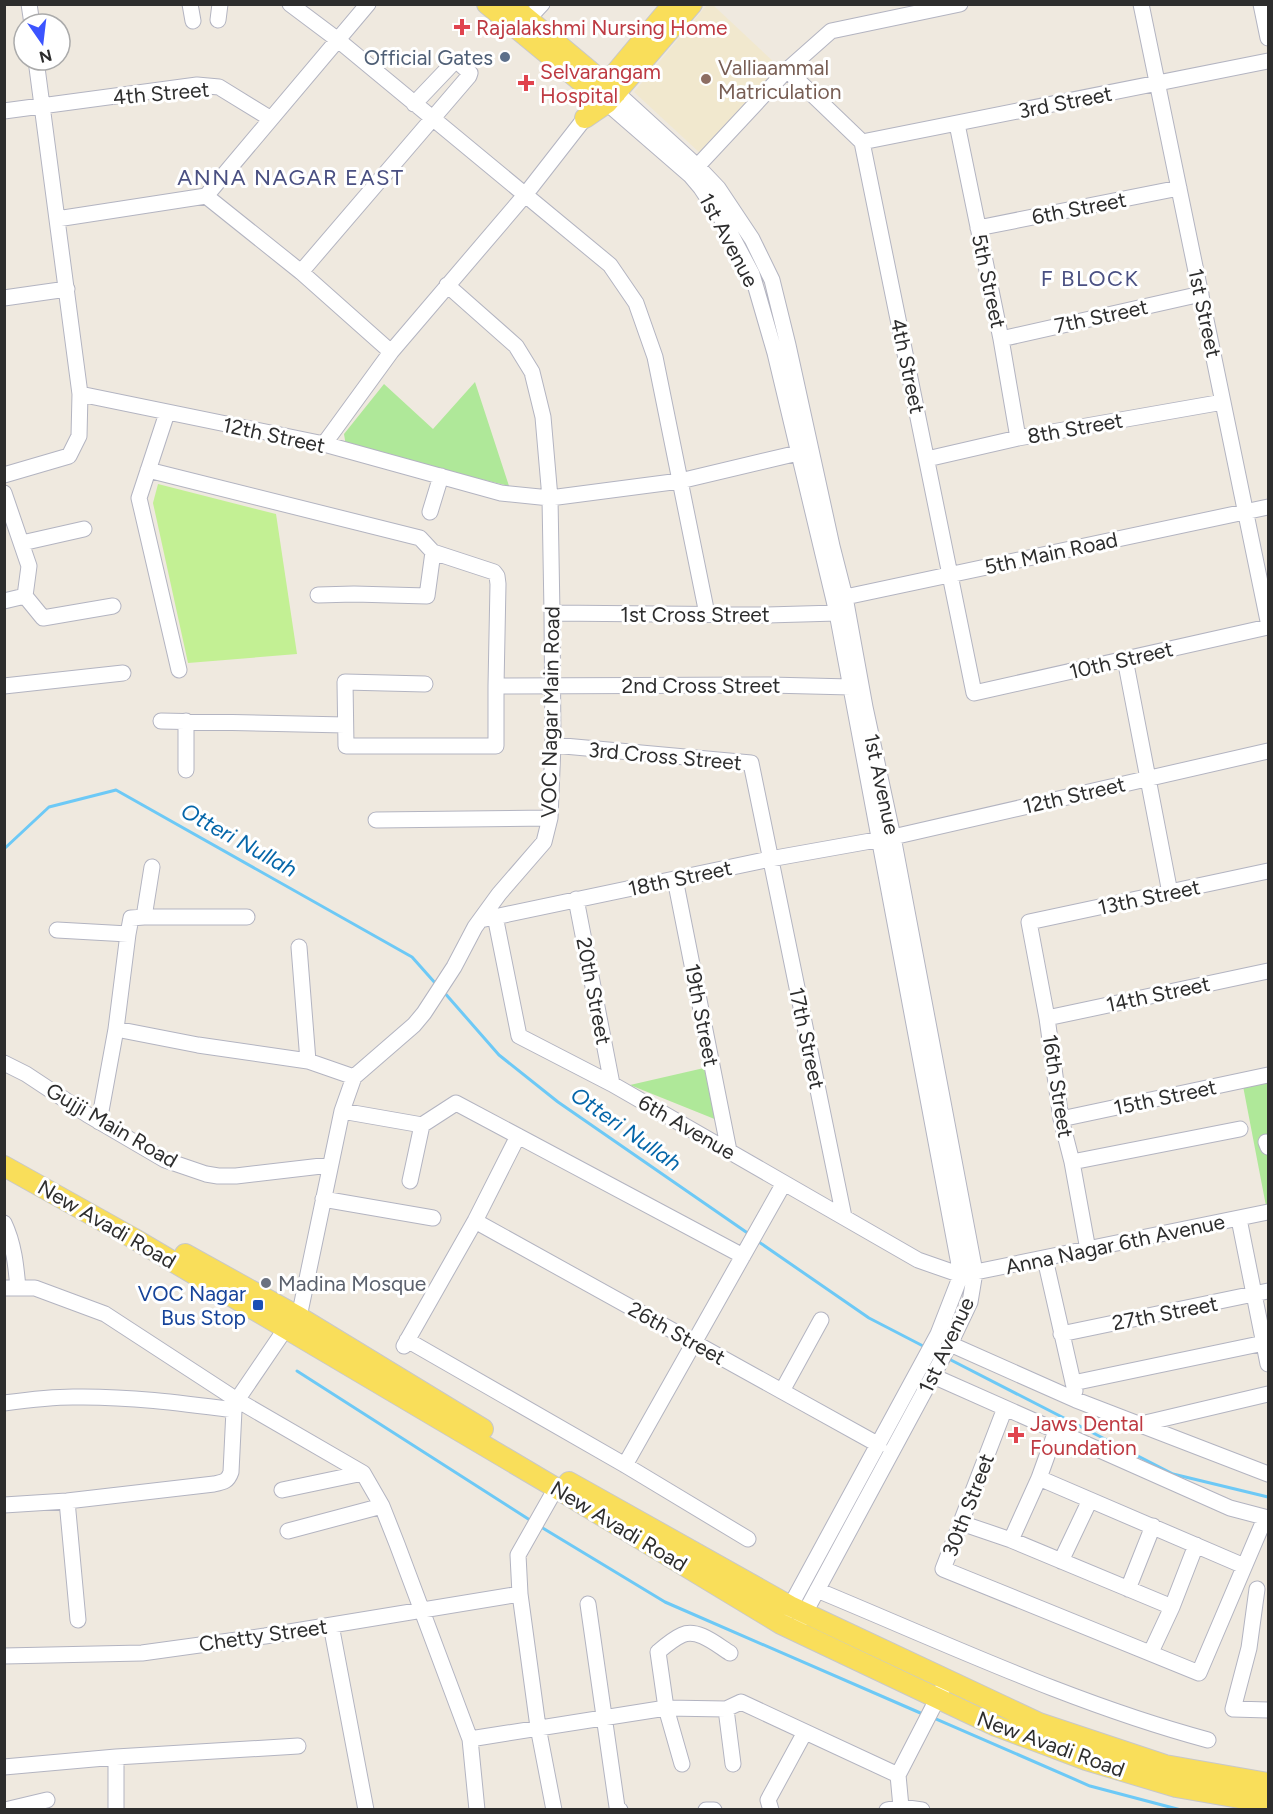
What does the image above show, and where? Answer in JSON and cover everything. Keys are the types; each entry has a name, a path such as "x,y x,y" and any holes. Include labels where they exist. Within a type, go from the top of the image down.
{"main road":[{"name":"1st Avenue","path":"487,4 607,94"},
{"name":"1st Avenue","path":"510,4 607,94"},
{"path":"607,94 673,4"},
{"path":"585,118 692,4"},
{"name":"New Avadi Road","path":"4,1153 561,1477 798,1610 1040,1723 1164,1766 1269,1783"},
{"name":"New Avadi Road","path":"4,1166 133,1238 292,1322 556,1488 788,1628 996,1726 1086,1760 1176,1787 1269,1803"}],"street":[{"path":"190,4 193,21"},
{"path":"218,20 220,4"},
{"path":"290,4 338,40 610,265 636,303 655,357 707,614"},
{"path":"57,219 206,196 368,4"},
{"path":"528,19 542,4"},
{"path":"694,171 787,70 831,31 960,4"},
{"name":"1st Street","path":"1141,4 1269,621"},
{"path":"1261,4 1269,38"},
{"name":"3rd Street","path":"862,142 1269,61"},
{"path":"301,272 469,76 468,72 458,62 452,64 414,104"},
{"path":"787,70 862,142"},
{"path":"4,475 69,456 79,436 81,394 38,72"},
{"name":"4th Street","path":"4,111 197,85 219,87 272,119"},
{"name":"1st Avenue","path":"607,94 694,171 718,188 747,231 772,280 789,345 832,546 851,687 886,838"},
{"path":"324,444 391,352 525,195 585,118"},
{"name":"5th Street","path":"957,124 1001,339 1018,438"},
{"name":"4th Street","path":"862,142 974,693"},
{"name":"1st Avenue","path":"694,171 701,188 727,227 752,274 775,353 798,453 865,707 886,838 968,1273 970,1302 946,1352 817,1590 798,1610"},
{"name":"6th Street","path":"978,228 1179,188"},
{"path":"206,196 301,272 391,352"},
{"path":"447,285 516,346 532,372 543,417 550,498"},
{"path":"4,298 67,290"},
{"name":"7th Street","path":"1001,339 1201,294"},
{"name":"12th Street","path":"81,394 324,444 501,493 550,498 680,481 798,453"},
{"name":"8th Street","path":"927,459 1018,438 1223,402"},
{"path":"167,413 139,498 179,670"},
{"path":"148,470 420,538 433,552 494,572 498,576 496,746 346,746 345,682 425,684"},
{"path":"430,512 441,477"},
{"path":"4,493 29,566 25,596 43,618 113,606"},
{"name":"VOC Nagar Main Road","path":"292,1322 323,1199 342,1111 354,1077 414,1025 424,1013 454,967 475,927 488,918 499,894 544,842 550,818 553,745 550,498"},
{"name":"5th Main Road","path":"839,603 949,574 1269,507"},
{"path":"21,543 84,529"},
{"path":"318,595 427,596 433,552"},
{"path":"4,601 25,596"},
{"name":"1st Cross Street","path":"552,613 767,615 839,603"},
{"name":"10th Street","path":"974,693 1269,627"},
{"path":"1125,659 1170,893"},
{"path":"4,686 123,673"},
{"name":"2nd Cross Street","path":"496,686 851,687"},
{"path":"161,721 345,725"},
{"path":"186,721 186,770"},
{"name":"3rd Cross Street","path":"553,745 751,763 770,859"},
{"name":"12th Street","path":"886,838 1269,751"},
{"path":"376,820 550,818"},
{"name":"18th Street","path":"488,918 770,859 886,838"},
{"name":"17th Street","path":"770,859 844,1217"},
{"path":"144,917 152,867"},
{"name":"13th Street","path":"1029,922 1269,872"},
{"name":"19th Street","path":"675,879 729,1151"},
{"name":"20th Street","path":"576,899 612,1084"},
{"path":"99,1122 116,1029 131,918 248,917"},
{"name":"6th Avenue","path":"488,918 519,1036 612,1084 918,1260 968,1273"},
{"name":"16th Street","path":"1029,922 1047,1018 1061,1119 1072,1162 1088,1250"},
{"path":"57,930 128,934"},
{"path":"299,947 308,1061"},
{"name":"14th Street","path":"1047,1018 1269,971"},
{"path":"116,1029 209,1047 308,1061 354,1077"},
{"name":"Gujji Main Road","path":"4,1063 165,1160 218,1176 330,1166"},
{"name":"15th Street","path":"1061,1119 1269,1075"},
{"path":"342,1111 422,1125 456,1103 743,1256"},
{"path":"410,1181 422,1125"},
{"path":"1072,1162 1240,1129"},
{"path":"519,1136 475,1221 406,1343 625,1465 748,1539"},
{"path":"625,1465 784,1183"},
{"path":"323,1199 433,1218"},
{"name":"Anna Nagar 6th Avenue","path":"968,1273 1269,1212"},
{"path":"1239,1219 1261,1293 1264,1343 1269,1364"},
{"name":"26th Street","path":"475,1221 879,1445"},
{"path":"4,1223 10,1235 16,1265 11,1288 35,1288 105,1314 235,1405 363,1473 382,1506 470,1739 477,1809"},
{"path":"1045,1259 1077,1400"},
{"name":"1st Avenue","path":"788,1628 968,1273"},
{"name":"27th Street","path":"1061,1334 1261,1293"},
{"path":"782,1391 821,1320"},
{"path":"4,1505 67,1501 225,1482 231,1472 235,1405 292,1322"},
{"path":"1073,1383 1264,1343"},
{"path":"946,1352 1269,1474"},
{"path":"933,1376 1230,1508 1267,1518 1262,1541 1244,1566 1199,1673 1151,1652 1172,1607 1196,1545"},
{"path":"1141,1424 1269,1394"},
{"path":"4,1403 72,1397 235,1405"},
{"name":"30th Street","path":"1005,1408 943,1569 1151,1652"},
{"path":"1011,1540 1039,1478 1056,1431"},
{"path":"282,1490 363,1473"},
{"path":"1039,1478 1244,1566"},
{"path":"554,1809 538,1727 520,1594 518,1555 556,1488"},
{"path":"1061,1561 1090,1500"},
{"path":"67,1501 78,1620"},
{"path":"288,1531 382,1506"},
{"path":"961,1523 1011,1540 1172,1607"},
{"path":"1128,1589 1153,1526"},
{"path":"817,1590 1018,1674 1151,1725 1208,1740"},
{"path":"1235,1590 1263,1591 1233,1709 1269,1710"},
{"name":"Chetty Street","path":"4,1656 142,1653 520,1594"},
{"path":"588,1604 617,1807 620,1809"},
{"path":"331,1625 366,1809"},
{"path":"682,1764 666,1708 658,1652 683,1634 692,1634 704,1636 730,1653"},
{"path":"922,1809 892,1809 898,1776 947,1680"},
{"path":"470,1739 666,1708 726,1709 741,1702 898,1776"},
{"path":"726,1709 733,1764"},
{"path":"771,1809 768,1800 805,1732"},
{"path":"4,1767 116,1757 298,1746"},
{"path":"116,1757 116,1809"},
{"path":"5,1809 47,1800"},
{"path":"706,1809 714,1809"}],"shaded area":[{"name":"Valliaammal Matriculation","path":"707,5 713,5 778,66 701,154 634,92"}],"green space":[{"path":"475,382 509,486 346,446 344,434 384,384 433,429"},
{"path":"158,484 276,514 297,654 188,663 153,503"},
{"path":"704,1068 717,1120 630,1085"},
{"path":"1268,1080 1268,1205 1266,1206 1243,1086"}],"waterway":[{"name":"Otteri Nullah","path":"4,849 49,807 116,790 412,957 436,984"},
{"name":"Otteri Nullah","path":"443,991 499,1055 558,1102 749,1234"},
{"name":"Otteri Nullah","path":"756,1240 869,1318 925,1347"},
{"name":"Otteri Nullah","path":"947,1358 1173,1474 1268,1497"},
{"path":"297,1371 533,1522"},
{"path":"541,1527 665,1602 925,1715"},
{"path":"934,1718 1090,1786 1181,1810"}],"place":[{"name":"Rajalakshmi Nursing Home","path":"462,27"},
{"name":"Official Gates","path":"505,57"},
{"name":"Valliaammal Matriculation","path":"706,79"},
{"name":"Selvarangam Hospital","path":"526,83"},
{"name":"Madina Mosque","path":"266,1283"},
{"name":"VOC Nagar Bus Stop","path":"258,1305"},
{"name":"Jaws Dental Foundation","path":"1016,1435"}],"district":[{"name":"ANNA NAGAR EAST","path":"291,177"},
{"name":"F BLOCK","path":"1090,278"}]}
